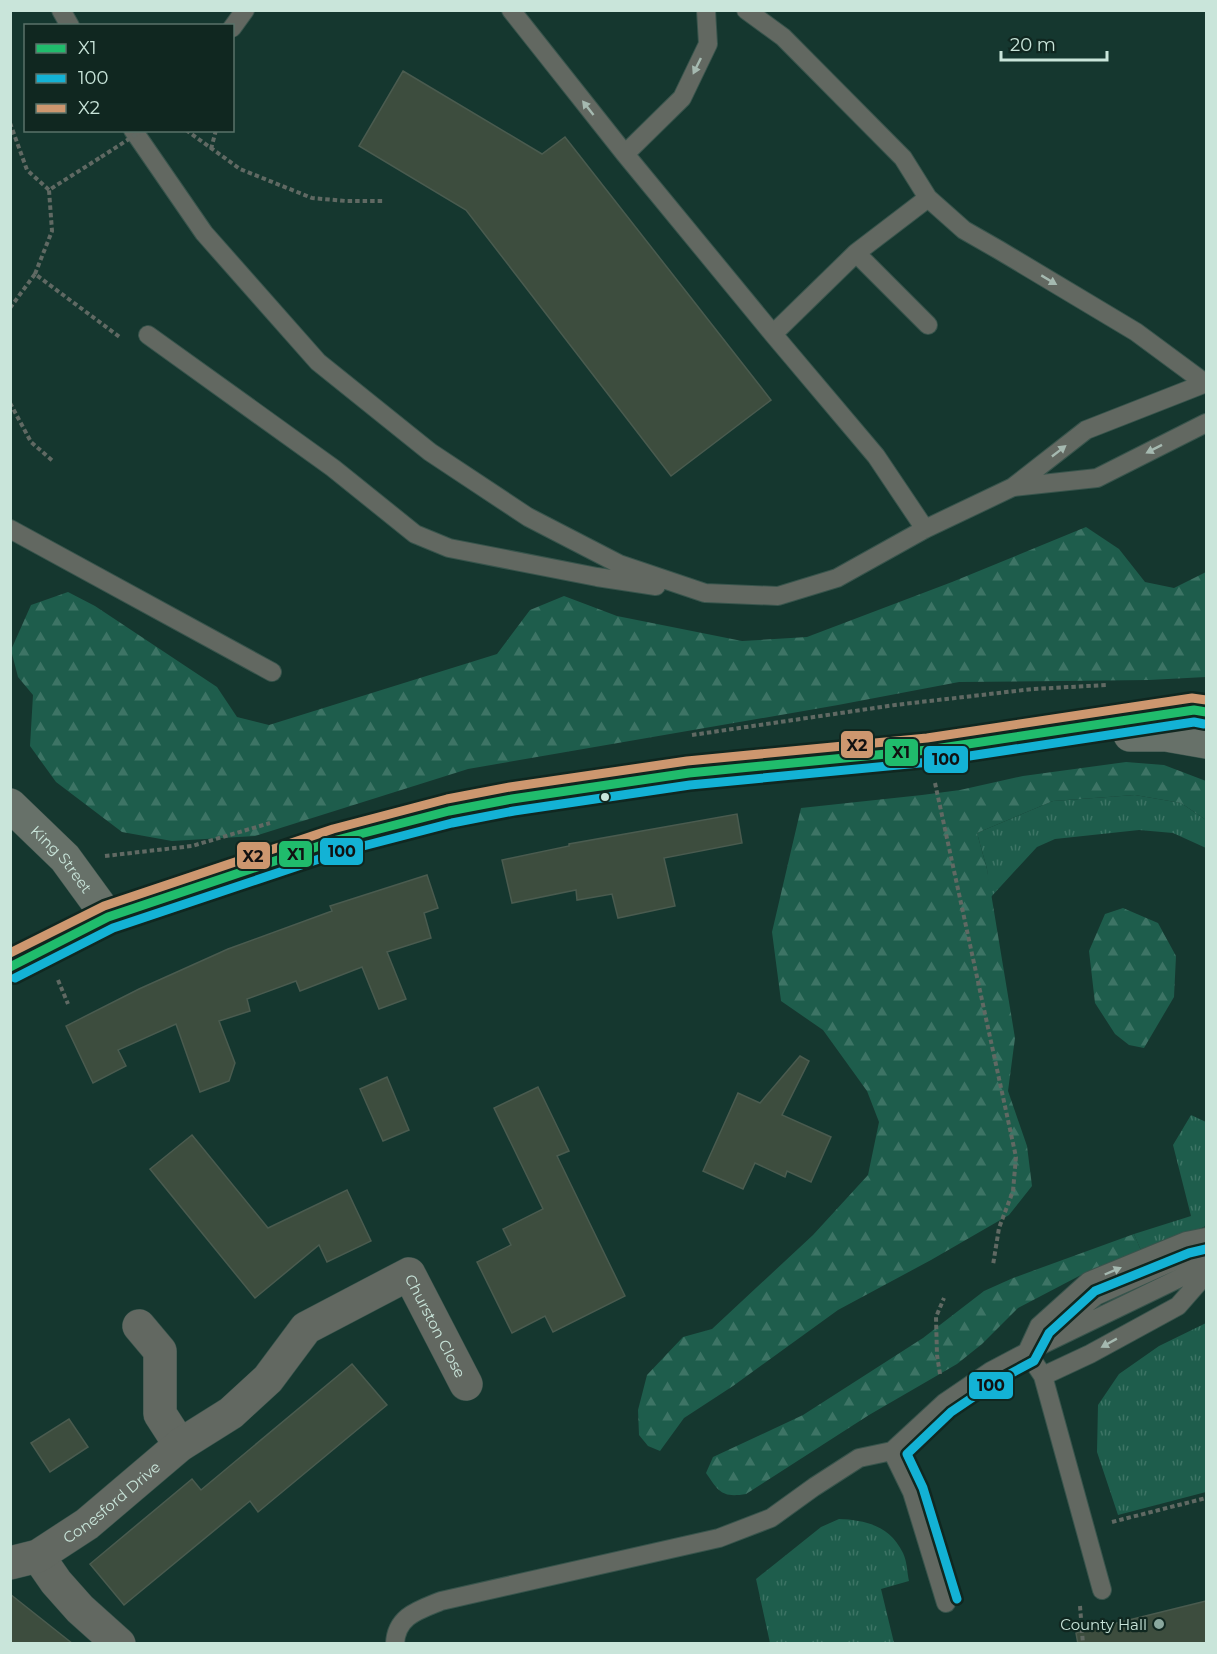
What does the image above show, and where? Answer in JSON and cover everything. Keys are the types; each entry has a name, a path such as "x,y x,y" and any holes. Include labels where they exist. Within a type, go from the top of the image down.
{"main road":[{"path":"10,967 108,917 337,840 449,811 512,799 688,773 928,750 1194,710 1206,712"},
{"path":"1029,736 1167,735 1206,742"},
{"name":"King Street","path":"10,805 65,858 108,917"}],"street":[{"name":"Churston Close","path":"306,1328 409,1275 465,1384"},
{"path":"139,1326 160,1351 160,1414 180,1445"},
{"name":"Conesford Drive","path":"119,1644 80,1609 56,1582 24,1559 87,1524 180,1445 231,1413 268,1379 306,1328"}],"lane":[{"path":"61,10 69,24"},
{"path":"234,25 245,10"},
{"path":"511,10 625,154 876,456 925,529"},
{"path":"625,154 682,98 708,44 706,10"},
{"path":"746,10 783,36 895,150 928,198 964,230 1136,332 1206,383"},
{"path":"134,132 204,233 318,362 430,452 528,517 620,564 705,593"},
{"path":"773,334 856,252 928,198"},
{"path":"856,252 928,325"},
{"path":"148,335 333,468 415,534 449,548 597,577 705,593 778,596 837,578 925,529 1013,487 1086,430 1206,383"},
{"path":"1013,487 1097,478 1206,423"},
{"path":"10,529 273,672"},
{"path":"1026,1352 1039,1326 1089,1281 1186,1241 1206,1237"},
{"path":"1026,1352 1096,1296 1185,1256 1206,1253"},
{"path":"395,1644 396,1631 404,1620 417,1611 441,1601 719,1538 771,1518 814,1486 859,1458 892,1451 944,1403 991,1371 1206,1263"},
{"path":"1043,1376 1090,1354 1178,1306 1206,1274"},
{"path":"1026,1352 1043,1376 1102,1590"},
{"path":"892,1451 912,1492 946,1603"}],"path":[{"path":"10,123 27,170 49,190 52,231 34,274 10,308"},
{"path":"49,190 140,132"},
{"path":"189,132 240,169 312,198 385,201"},
{"path":"211,149 215,132"},
{"path":"34,274 127,342"},
{"path":"10,403 31,442 54,462"},
{"path":"928,750 1017,1157 1013,1191 999,1228 993,1265"},
{"path":"944,1298 936,1317 937,1355 944,1403"},
{"path":"1085,1529 1206,1498"},
{"path":"1082,1616 1083,1644"}],"green space":[{"path":"1086,527 1119,549 1145,582 1174,588 1206,572 1206,677 1149,680 959,682 468,769 255,836 172,841 122,832 56,782 30,746 33,695 18,677 11,650 31,605 68,592 95,606 217,687 237,717 269,725 497,654 530,610 564,596 617,616 742,641 807,637 952,582"},
{"path":"1126,762 1164,765 1206,781 1206,820 1181,803 1135,795 1053,801 977,833 987,869 1015,1038 1008,1091 1027,1146 1032,1186 1009,1215 838,1310 733,1386 684,1418 660,1451 648,1446 639,1435 638,1410 647,1375 683,1337 712,1329 813,1235 868,1175 879,1122 867,1091 823,1030 781,1001 772,932 801,808 960,790 1023,776"},
{"path":"1135,795 1181,803 1206,820 1206,848 1173,833 1139,830 1055,839 1037,847 990,898 987,869 977,833 1053,801"},
{"path":"1123,908 1158,923 1176,956 1174,997 1144,1048 1129,1045 1115,1034 1095,1003 1089,951 1105,914"},
{"path":"1191,1115 1206,1122 1206,1226 1142,1253 1134,1234 1191,1216 1173,1145"},
{"path":"1134,1234 1142,1253 1081,1275 1018,1308 982,1344 957,1364 869,1415 746,1494 731,1495 722,1492 706,1473 713,1457 803,1415 923,1338 984,1291 1013,1278"},
{"path":"1206,1323 1206,1492 1118,1515 1097,1452 1098,1405 1119,1374 1159,1346"},
{"path":"839,1519 876,1526 891,1536 903,1553 909,1581 881,1589 894,1643 770,1643 756,1579 821,1527"}],"building":[{"path":"403,71 542,154 565,137 771,400 671,476 466,210 359,146"},
{"path":"737,814 742,843 664,858 675,906 618,918 612,894 577,900 576,890 512,903 502,860 569,846 569,844"},
{"path":"427,875 438,908 424,913 431,938 387,952 406,999 379,1009 362,967 300,991 296,981 247,999 250,1011 219,1021 235,1063 229,1081 200,1092 176,1024 118,1050 126,1066 93,1083 66,1026 139,989 228,949 332,911 330,906"},
{"path":"800,1056 809,1061 782,1115 831,1137 811,1182 787,1171 785,1177 755,1163 743,1189 703,1171 738,1093 760,1103"},
{"path":"387,1077 409,1130 383,1141 360,1089"},
{"path":"538,1087 569,1151 557,1156 625,1296 553,1332 545,1316 512,1333 477,1262 511,1245 503,1229 543,1209 494,1108"},
{"path":"192,1135 268,1228 347,1190 371,1241 327,1262 319,1245 255,1298 150,1169"},
{"path":"352,1364 387,1405 258,1512 250,1501 124,1605 90,1564 192,1479 201,1490"},
{"path":"69,1419 88,1447 50,1472 31,1443"},
{"path":"10,1594 73,1644 10,1644"},
{"name":"County Hall","path":"1206,1601 1206,1644 1078,1644 1076,1633"}],"transit line":[{"name":"X2","path":"10,953 104,906 333,829 447,799 510,787 687,761 927,738 1192,698 1206,700"},
{"name":"X1","path":"10,967 108,917 337,840 449,811 512,799 689,773 928,750 1194,710 1206,712"},
{"name":"100","path":"15,978 113,928 340,852 452,823 514,811 690,785 930,762 1194,722 1204,724"},
{"name":"100","path":"957,1599 923,1488 907,1454 951,1412 997,1381 1034,1361 1049,1333 1095,1291 1189,1253 1206,1249"}],"place":[{"name":"County Hall","path":"1159,1624"}]}
